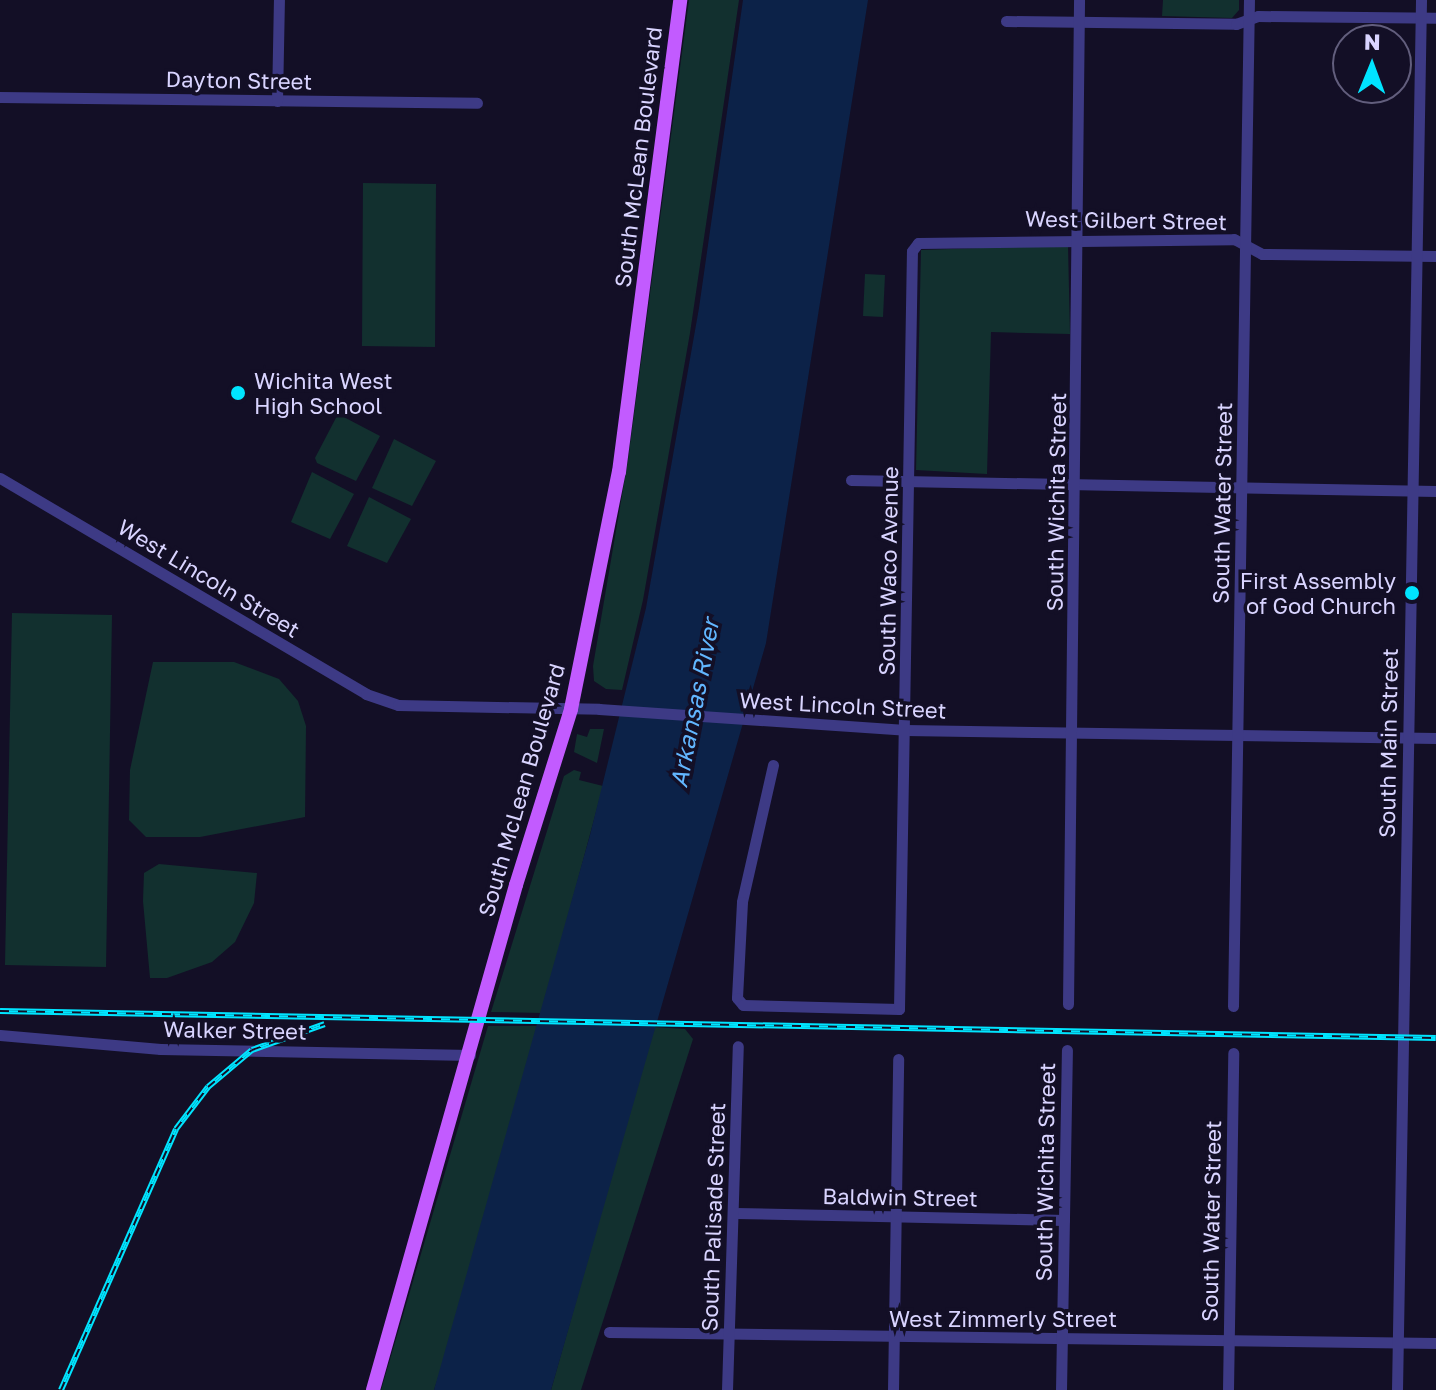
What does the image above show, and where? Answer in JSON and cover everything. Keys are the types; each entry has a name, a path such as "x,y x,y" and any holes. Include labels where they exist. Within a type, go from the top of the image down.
{"main road":[{"name":"South McLean Boulevard","path":"373,1390 571,709 619,472 680,0"}],"street":[{"path":"277,101 279,0"},
{"name":"South Wichita Street","path":"1068,1004 1080,238 1079,0"},
{"name":"South Water Street","path":"1233,1006 1249,0"},
{"name":"South Main Street","path":"1397,1390 1421,0"},
{"path":"1006,21 1236,24 1249,20 1436,18"},
{"name":"Dayton Street","path":"0,97 477,103"},
{"name":"West Gilbert Street","path":"929,239 1234,239 1262,254 1436,256"},
{"name":"South Waco Avenue","path":"773,765 739,926 737,998 743,1005 899,1009 912,251 929,239"},
{"name":"West Lincoln Street","path":"0,478 378,699 452,708 599,709 905,730 1436,738"},
{"path":"851,480 1436,491"},
{"name":"Walker Street","path":"0,1035 160,1049 470,1055"},
{"name":"South Palisade Street","path":"727,1390 738,1046"},
{"name":"South Wichita Street","path":"1061,1390 1067,1050"},
{"name":"South Water Street","path":"1228,1390 1233,1053"},
{"path":"893,1390 898,1059"},
{"name":"Baldwin Street","path":"735,1213 1064,1220"},
{"name":"West Zimmerly Street","path":"609,1332 894,1339 1229,1339 1436,1343"}],"green space":[{"path":"689,0 739,0 690,333 643,600 622,690 606,689 594,681 593,666 628,460"},
{"path":"1163,0 1239,0 1239,10 1232,18 1162,16"},
{"path":"363,183 436,184 435,347 362,346"},
{"path":"1068,245 1070,334 991,332 987,474 916,470 921,250"},
{"path":"865,274 885,275 883,317 863,316"},
{"path":"338,414 380,436 356,481 317,463 315,458"},
{"path":"394,439 436,461 412,506 372,488"},
{"path":"312,472 354,494 330,539 291,522"},
{"path":"369,497 411,519 387,563 347,546"},
{"path":"12,613 112,615 106,967 5,965"},
{"path":"153,662 234,662 279,679 298,701 306,726 305,817 200,837 146,837 129,820 130,770"},
{"path":"590,729 604,729 597,763 574,752 577,734 587,737"},
{"path":"574,770 581,772 579,780 603,786 542,1013 491,1012 564,776"},
{"path":"159,864 257,873 254,903 235,942 212,962 167,978 150,978 143,901 144,873"},
{"path":"488,1026 538,1026 458,1318 434,1390 381,1390"},
{"path":"653,1027 685,1029 693,1039 581,1390 551,1390"}],"water":[{"name":"Arkansas River","path":"743,0 868,0 766,643 551,1390 434,1390 590,835 646,608 699,308"}],"railway":[{"path":"0,1011 1436,1038"},
{"path":"61,1390 176,1129 208,1087 252,1050 325,1024"}],"place":[{"name":"Wichita West High School","path":"238,393"},
{"name":"First Assembly of God Church","path":"1412,593"}]}
